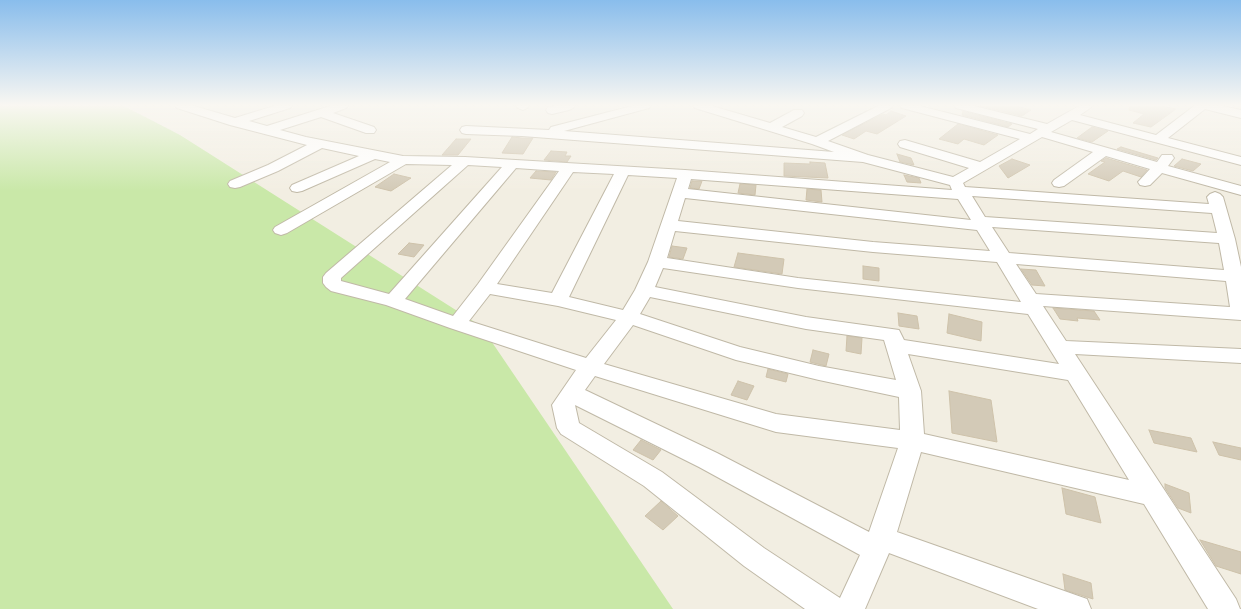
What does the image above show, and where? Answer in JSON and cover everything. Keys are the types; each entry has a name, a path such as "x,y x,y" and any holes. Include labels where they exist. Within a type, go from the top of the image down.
{"street":[{"path":"280,134 372,155 403,160 465,161 960,189 1219,209"},
{"path":"546,134 863,158"},
{"path":"793,134 960,189 1225,609"},
{"path":"817,141 830,134"},
{"path":"960,189 982,167 1039,134"},
{"path":"1046,134 1160,168 1230,173"},
{"path":"1147,134 1176,144 1230,173 1241,190"},
{"path":"1160,139 1166,134"},
{"path":"235,184 273,168 320,144"},
{"path":"905,144 982,167"},
{"path":"1145,182 1160,168 1176,144"},
{"path":"1059,183 1104,151"},
{"path":"298,188 372,155"},
{"path":"281,230 403,160"},
{"path":"465,161 332,278 332,283 337,287 393,301 457,324 590,367 776,423 912,441 1154,496"},
{"path":"393,301 512,164"},
{"path":"457,324 485,288 568,168"},
{"path":"558,300 623,171"},
{"path":"657,262 798,283 1033,304 1241,314 1238,276 1219,209 1230,173"},
{"path":"685,174 657,262 644,290 629,317 590,367 563,405 570,428 653,479 754,557 830,609"},
{"path":"680,193 982,224 1227,239"},
{"path":"669,225 873,248 1238,276"},
{"path":"485,288 558,300 629,317 736,353 819,373 910,391"},
{"path":"644,290 806,323 892,335 910,391 912,441 879,544 850,609"},
{"path":"895,345 1077,374"},
{"path":"1060,347 1241,356"},
{"path":"571,393 879,544 1076,609"}],"green space":[{"path":"0,134 179,134 481,326 673,609 0,609"}],"building":[{"path":"843,134 861,134 854,139 842,135"},
{"path":"945,134 998,135 984,145 964,139 958,144 939,139"},
{"path":"1082,134 1103,134 1092,142 1077,138"},
{"path":"512,137 533,138 523,154 502,153"},
{"path":"456,139 471,139 458,155 442,155"},
{"path":"1121,147 1158,158 1156,160 1117,149"},
{"path":"551,151 567,152 565,156 571,156 567,162 544,160"},
{"path":"897,154 911,158 914,165 900,162"},
{"path":"1106,158 1147,170 1141,177 1123,171 1109,181 1088,174 1105,162 1101,161"},
{"path":"1012,159 1030,165 1008,178 999,166"},
{"path":"1182,159 1201,164 1193,171 1174,166"},
{"path":"810,162 825,163 828,178 784,176 784,163 810,164"},
{"path":"536,171 556,172 551,180 530,178"},
{"path":"394,174 411,178 391,191 375,187"},
{"path":"904,175 919,178 921,183 907,182"},
{"path":"692,181 702,181 699,189 690,188"},
{"path":"740,184 756,185 755,195 738,193"},
{"path":"807,189 821,190 822,202 806,200"},
{"path":"409,243 424,245 414,257 398,254"},
{"path":"672,246 687,248 683,259 669,257"},
{"path":"738,253 784,259 782,274 734,267"},
{"path":"863,266 879,268 879,281 863,279"},
{"path":"1021,269 1036,270 1045,286 1032,285"},
{"path":"1053,308 1094,311 1100,320 1077,318 1078,321 1060,319"},
{"path":"898,313 917,316 919,329 899,326"},
{"path":"949,314 982,322 981,341 947,333"},
{"path":"847,336 862,338 861,354 846,351"},
{"path":"813,350 829,354 826,366 810,362"},
{"path":"768,369 788,374 786,382 766,377"},
{"path":"738,381 754,386 747,400 731,395"},
{"path":"949,391 991,400 997,442 952,433"},
{"path":"1149,430 1191,438 1197,452 1154,443"},
{"path":"641,440 661,450 653,460 633,450"},
{"path":"1213,442 1241,448 1241,460 1219,455"},
{"path":"1165,484 1189,493 1191,513 1178,508 1165,488"},
{"path":"1062,488 1095,497 1101,523 1066,514"},
{"path":"661,501 678,516 663,530 645,516"},
{"path":"1200,540 1241,552 1241,574 1216,566"},
{"path":"1063,574 1091,583 1093,599 1065,590"}]}
